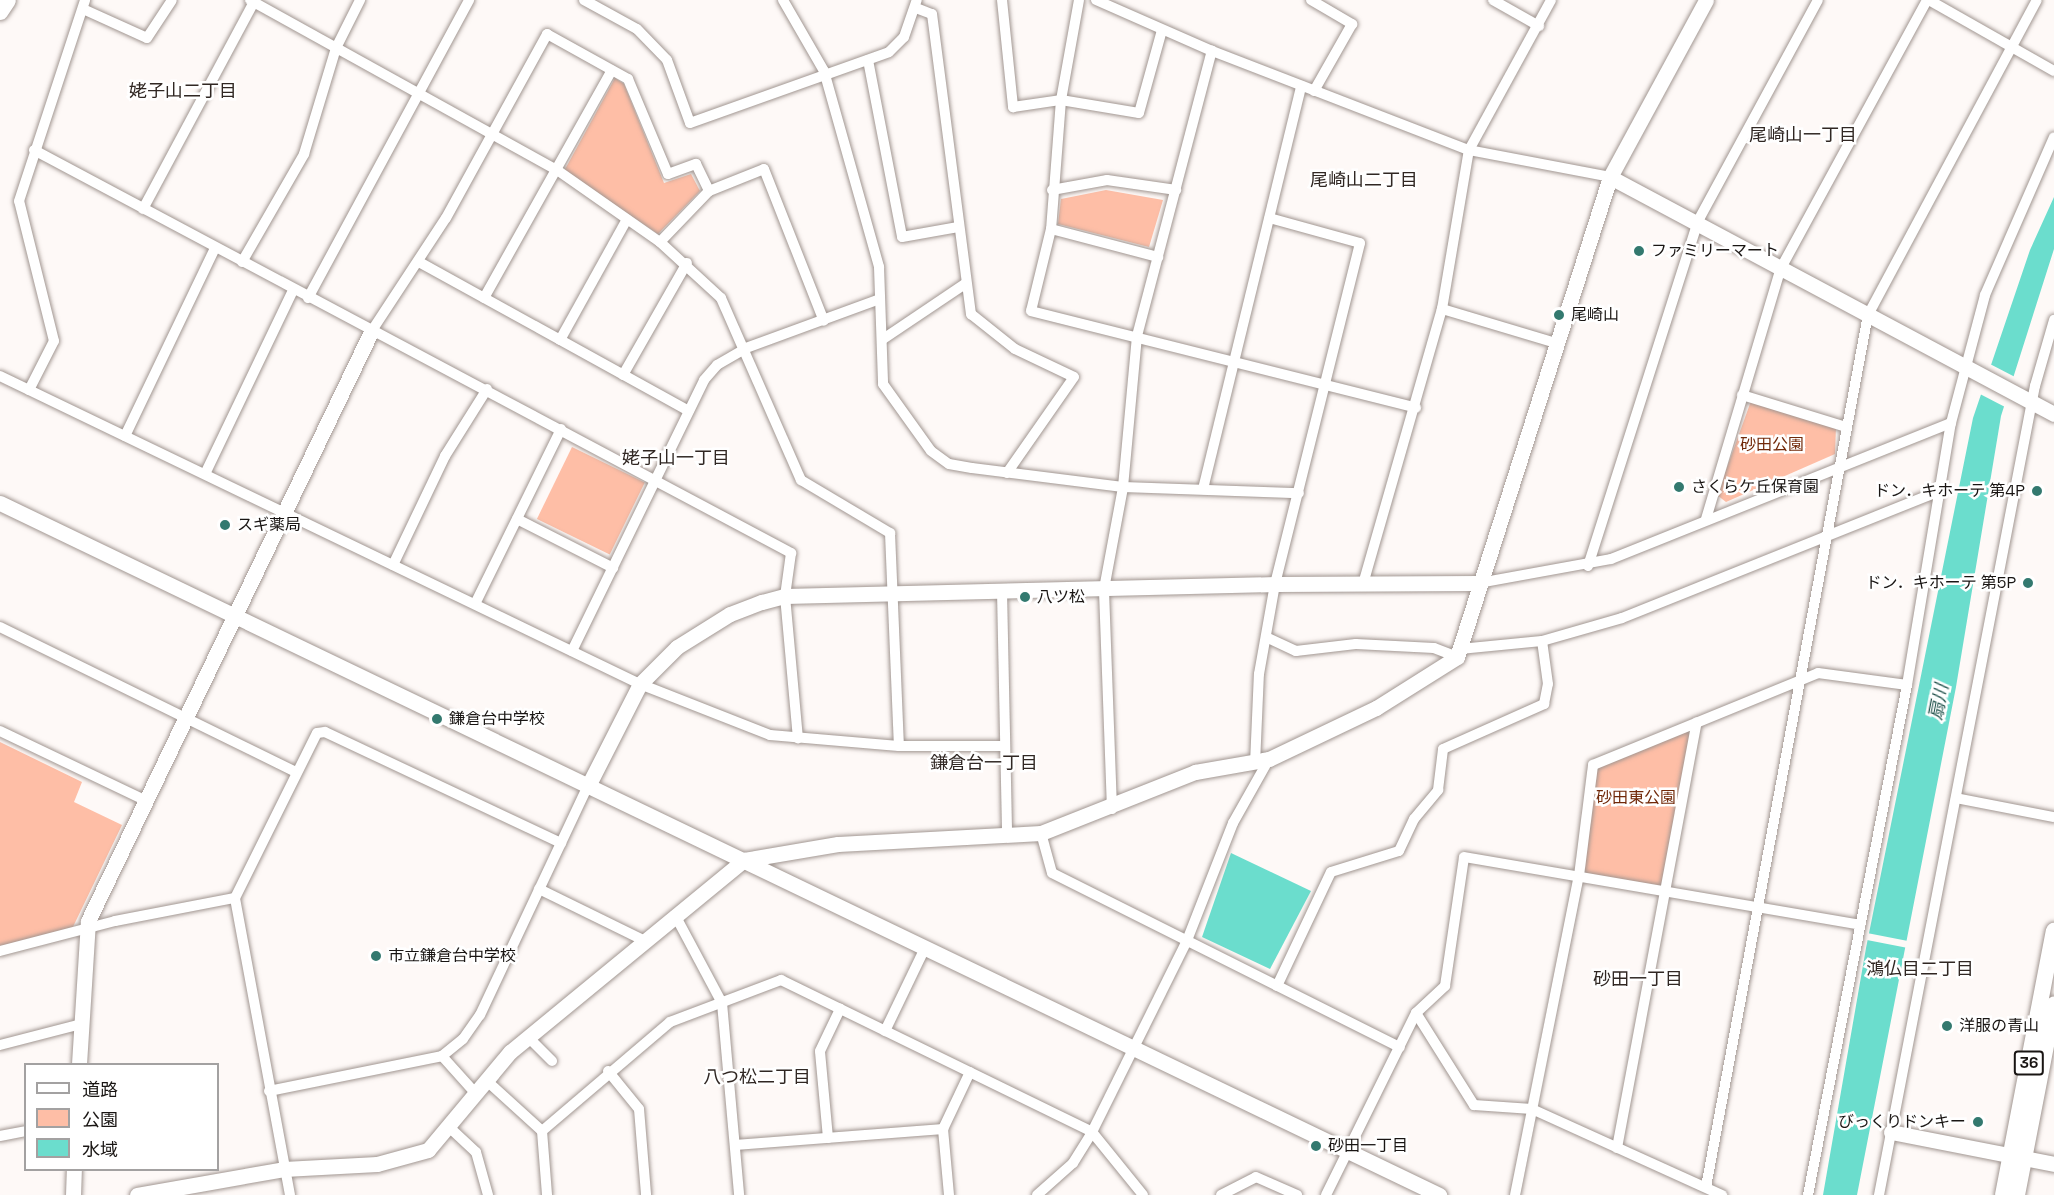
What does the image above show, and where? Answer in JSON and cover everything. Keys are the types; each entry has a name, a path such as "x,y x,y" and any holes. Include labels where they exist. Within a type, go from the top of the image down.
{"main road":[{"name":"36","path":"2017,1195 2017,1157 2054,932"},
{"name":"36","path":"2003,1195 2017,1157 2054,1005"}],"street":[{"path":"0,12 8,0"},
{"path":"29,390 54,341 19,201 84,4 147,38 172,0"},
{"path":"242,262 304,154 336,48 360,0"},
{"path":"308,298 421,97 469,0"},
{"path":"584,0 637,29 667,60 690,123 824,71 889,52 904,38 917,4 932,14 965,284 971,314 1015,348 1074,377 1007,473"},
{"path":"783,0 824,71 879,267 877,300 883,339 883,384 931,451 949,464 1123,487 1299,493"},
{"path":"1002,0 1013,107 1061,100 1139,114 1162,30"},
{"path":"1079,0 1061,100 1052,190 1051,229 1031,310 1416,408"},
{"path":"1096,0 1212,51 1469,150 1610,177 1698,221 1969,370 2054,414"},
{"path":"1311,0 1352,24 1314,91"},
{"path":"1492,0 1539,26"},
{"path":"1363,584 1416,408 1442,309 1469,150 1539,26 1551,0"},
{"path":"137,1195 284,1169 378,1164 428,1149 528,1037 643,940 744,860 838,844 1041,833 1112,809 1195,772 1262,761 1376,708 1459,653 1479,583 1610,177 1706,0"},
{"path":"1588,566 1698,221 1818,0"},
{"path":"1706,519 1781,268 1928,0 2054,71"},
{"path":"1706,1187 1797,680 1868,315 2037,0"},
{"path":"142,209 253,1 421,97 557,170 660,242 687,264 721,298 746,348 801,480 890,532 899,746"},
{"path":"79,1063 85,928 237,617 371,332 419,262 547,34 628,79 668,174 696,164 709,191"},
{"path":"1112,809 1104,589 1123,487 1137,336 1212,51"},
{"path":"868,60 902,237 958,227"},
{"path":"484,298 612,70"},
{"path":"1203,489 1301,86"},
{"path":"1808,1195 1907,685 1952,423 1969,370 1986,295 2054,137"},
{"path":"34,150 371,332 487,389 791,553 785,596 798,738"},
{"path":"660,242 709,191 764,170 824,321"},
{"path":"1052,190 1107,180 1176,190"},
{"path":"1037,1195 1073,1163 1136,1049 1186,943 1233,823 1262,761 1259,674 1269,638 1275,584 1360,243 1269,218"},
{"path":"560,340 627,219"},
{"path":"1051,229 1158,257"},
{"path":"125,436 215,248"},
{"path":"419,262 689,411"},
{"path":"623,375 687,264"},
{"path":"883,339 965,284"},
{"path":"205,474 293,290"},
{"path":"572,651 689,411 717,365 746,348 877,300"},
{"path":"1442,309 1556,343"},
{"path":"1879,1195 1956,798 2026,400 2054,320"},
{"path":"0,376 640,684 770,735 899,746 1003,746"},
{"path":"393,565 445,456 487,389"},
{"path":"1742,395 1846,427"},
{"path":"269,1091 442,1056 480,1015 588,786 640,684 677,647 706,627 785,596 1275,584 1479,583 1588,566 1840,465 1952,423"},
{"path":"475,604 561,429"},
{"path":"1269,638 1296,651 1356,644 1434,648 1459,653 1542,641 1622,618 1939,491"},
{"path":"0,503 1431,1193"},
{"path":"517,519 613,568"},
{"path":"1002,591 1003,746 1007,834"},
{"path":"0,627 189,715 296,772"},
{"path":"1277,986 1331,872 1399,851 1414,819 1438,790 1443,749 1544,704 1548,684 1542,641"},
{"path":"1515,1195 1579,876 1593,765 1818,673 1907,685"},
{"path":"1617,1148 1697,722"},
{"path":"0,731 147,801"},
{"path":"290,1195 235,898 317,733 325,732 561,843"},
{"path":"1956,798 2054,817"},
{"path":"1041,833 1052,873 1186,943 1400,1047"},
{"path":"1326,1195 1416,1013 1445,986 1464,857 1860,925"},
{"path":"539,890 643,940"},
{"path":"0,951 85,928 235,898"},
{"path":"675,915 722,1003 739,1195"},
{"path":"885,1031 925,948"},
{"path":"542,1131 608,1071 670,1022 781,980 1092,1132 1143,1195"},
{"path":"828,1138 820,1051 840,1009"},
{"path":"1416,1013 1474,1105 1532,1109 1722,1195"},
{"path":"0,1045 81,1024"},
{"path":"528,1037 552,1061"},
{"path":"442,1056 477,1095"},
{"path":"608,1071 639,1109 646,1195"},
{"path":"949,1195 943,1129 970,1072"},
{"path":"487,1081 542,1131 547,1195"},
{"path":"449,1127 476,1152 488,1195"},
{"path":"735,1145 943,1129"},
{"path":"0,1136 24,1131"},
{"path":"1892,1132 2054,1164"},
{"path":"73,1195 74,1171"},
{"path":"1221,1195 1256,1177 1297,1195"}],"green space":[{"path":"615,78 624,84 664,183 691,174 700,191 658,234 564,171"},
{"path":"1106,190 1163,200 1149,247 1058,224 1061,199"},
{"name":"砂田公園","path":"1751,401 1836,427 1835,454 1726,502 1717,495"},
{"path":"572,447 645,483 610,554 537,519"},
{"name":"砂田東公園","path":"1697,722 1666,892 1579,876 1593,765"},
{"path":"0,742 82,782 74,802 122,825 71,931 0,946"}],"water":[{"name":"扇川","path":"2054,197 2054,249 2001,416 1956,687 1857,1195 1823,1195 1866,948 1973,418 2030,250"},
{"path":"1231,853 1311,891 1270,969 1202,937"}],"pier":[{"path":"1988,363 2017,378 2007,408 1978,393"},
{"path":"1867,933 1909,941 1908,948 1866,940"}],"place":[{"name":"ファミリーマート","path":"1639,251"},
{"name":"尾崎山","path":"1559,315"},
{"name":"さくらケ丘保育園","path":"1679,487"},
{"name":"ドン．キホーテ 第4P","path":"2037,491"},
{"name":"スギ薬局","path":"225,525"},
{"name":"ドン．キホーテ 第5P","path":"2028,583"},
{"name":"八ツ松","path":"1025,597"},
{"name":"鎌倉台中学校","path":"437,719"},
{"name":"市立鎌倉台中学校","path":"376,956"},
{"name":"洋服の青山","path":"1947,1026"},
{"name":"びっくりドンキー","path":"1978,1122"},
{"name":"砂田一丁目","path":"1316,1146"}],"district":[{"name":"姥子山二丁目","path":"183,91"},
{"name":"尾崎山一丁目","path":"1803,135"},
{"name":"尾崎山二丁目","path":"1364,180"},
{"name":"姥子山一丁目","path":"676,458"},
{"name":"鎌倉台一丁目","path":"984,763"},
{"name":"鴻仏目二丁目","path":"1920,969"},
{"name":"砂田一丁目","path":"1638,979"},
{"name":"八つ松二丁目","path":"757,1077"}]}
